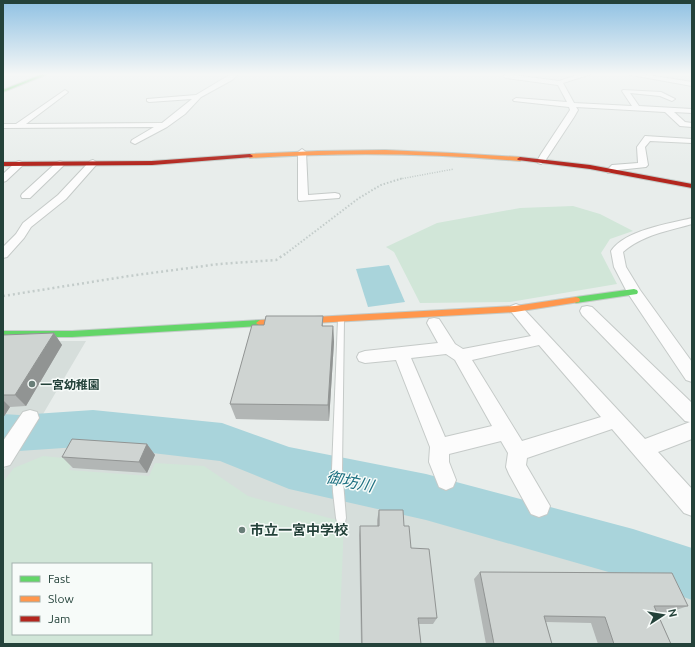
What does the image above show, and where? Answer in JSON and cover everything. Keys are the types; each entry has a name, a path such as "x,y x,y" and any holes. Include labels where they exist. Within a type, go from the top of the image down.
{"street":[{"path":"17,126 48,104"},
{"path":"135,142 164,125 190,104"},
{"path":"563,104 692,111"},
{"path":"634,104 637,108"},
{"path":"541,162 548,148 566,124 574,110 572,105"},
{"path":"667,110 683,124 692,124"},
{"path":"5,129 17,126 164,125"},
{"path":"611,171 615,167 643,165 641,147 648,138 692,141"},
{"path":"3,164 171,162 302,152 374,151 511,158 592,167 650,180 692,186"},
{"path":"302,152 303,199 335,196"},
{"path":"3,254 20,236 27,225 62,197 93,163"},
{"path":"3,179 19,164"},
{"path":"26,196 60,164"},
{"path":"692,221 651,232 628,241 617,252 620,267 634,292 692,375"},
{"path":"3,334 72,334 341,324 519,312 634,292"},
{"path":"587,311 692,415"},
{"path":"519,312 692,505"},
{"path":"434,323 455,352 506,431 518,452 516,467 539,506"},
{"path":"365,357 401,353 455,352 543,339"},
{"path":"401,353 440,447 439,462 446,480"},
{"path":"7,452 30,418"},
{"path":"518,452 616,420"},
{"path":"642,449 692,430"},
{"path":"440,447 506,431"}],"lane":[{"path":"341,324 337,469 341,518"}],"path":[{"path":"3,296 136,275 219,264 276,260 359,198 381,185 402,178 454,169"}],"shaded area":[{"name":"一宮幼稚園","path":"3,341 86,341 36,426 3,426"},
{"name":"市立一宮中学校","path":"79,441 159,442 224,453 287,480 665,577 692,587 692,644 3,644 3,471 20,450"}],"green space":[{"path":"573,206 600,214 633,231 610,239 601,253 617,284 510,302 420,303 394,252 386,247 437,223 520,208"},
{"path":"43,456 74,459 69,470 149,476 155,463 204,466 248,496 344,522 339,644 3,644 3,482 14,468"}],"water":[{"path":"389,265 405,302 368,307 356,269"}],"building":[{"path":"266,316 323,316 322,326 333,326 328,405 230,404 252,325 264,325"},
{"path":"54,333 15,395 3,395 3,335"},
{"path":"72,439 147,444 139,462 62,457"},
{"path":"379,510 403,510 404,526 409,526 411,548 429,549 437,618 418,618 421,644 362,644 360,526 379,526"},
{"path":"480,572 672,573 688,606 654,606 671,644 614,644 605,617 544,616 552,644 494,644"}],"waterway":[{"name":"御坊川","path":"3,432 19,433 93,428 222,442 289,468 426,497 633,554 692,574"}],"traffic: fast":[{"path":"576,300 634,292"},
{"path":"3,334 72,334 260,323"}],"traffic: slow":[{"path":"250,156 318,152 385,152 452,154 520,159"},
{"path":"260,323 515,309 576,300"}],"traffic: jam":[{"path":"3,164 152,163 250,156"},
{"path":"520,159 590,167 692,186"}],"place":[{"name":"一宮幼稚園","path":"32,384"},
{"name":"市立一宮中学校","path":"242,530"}]}
